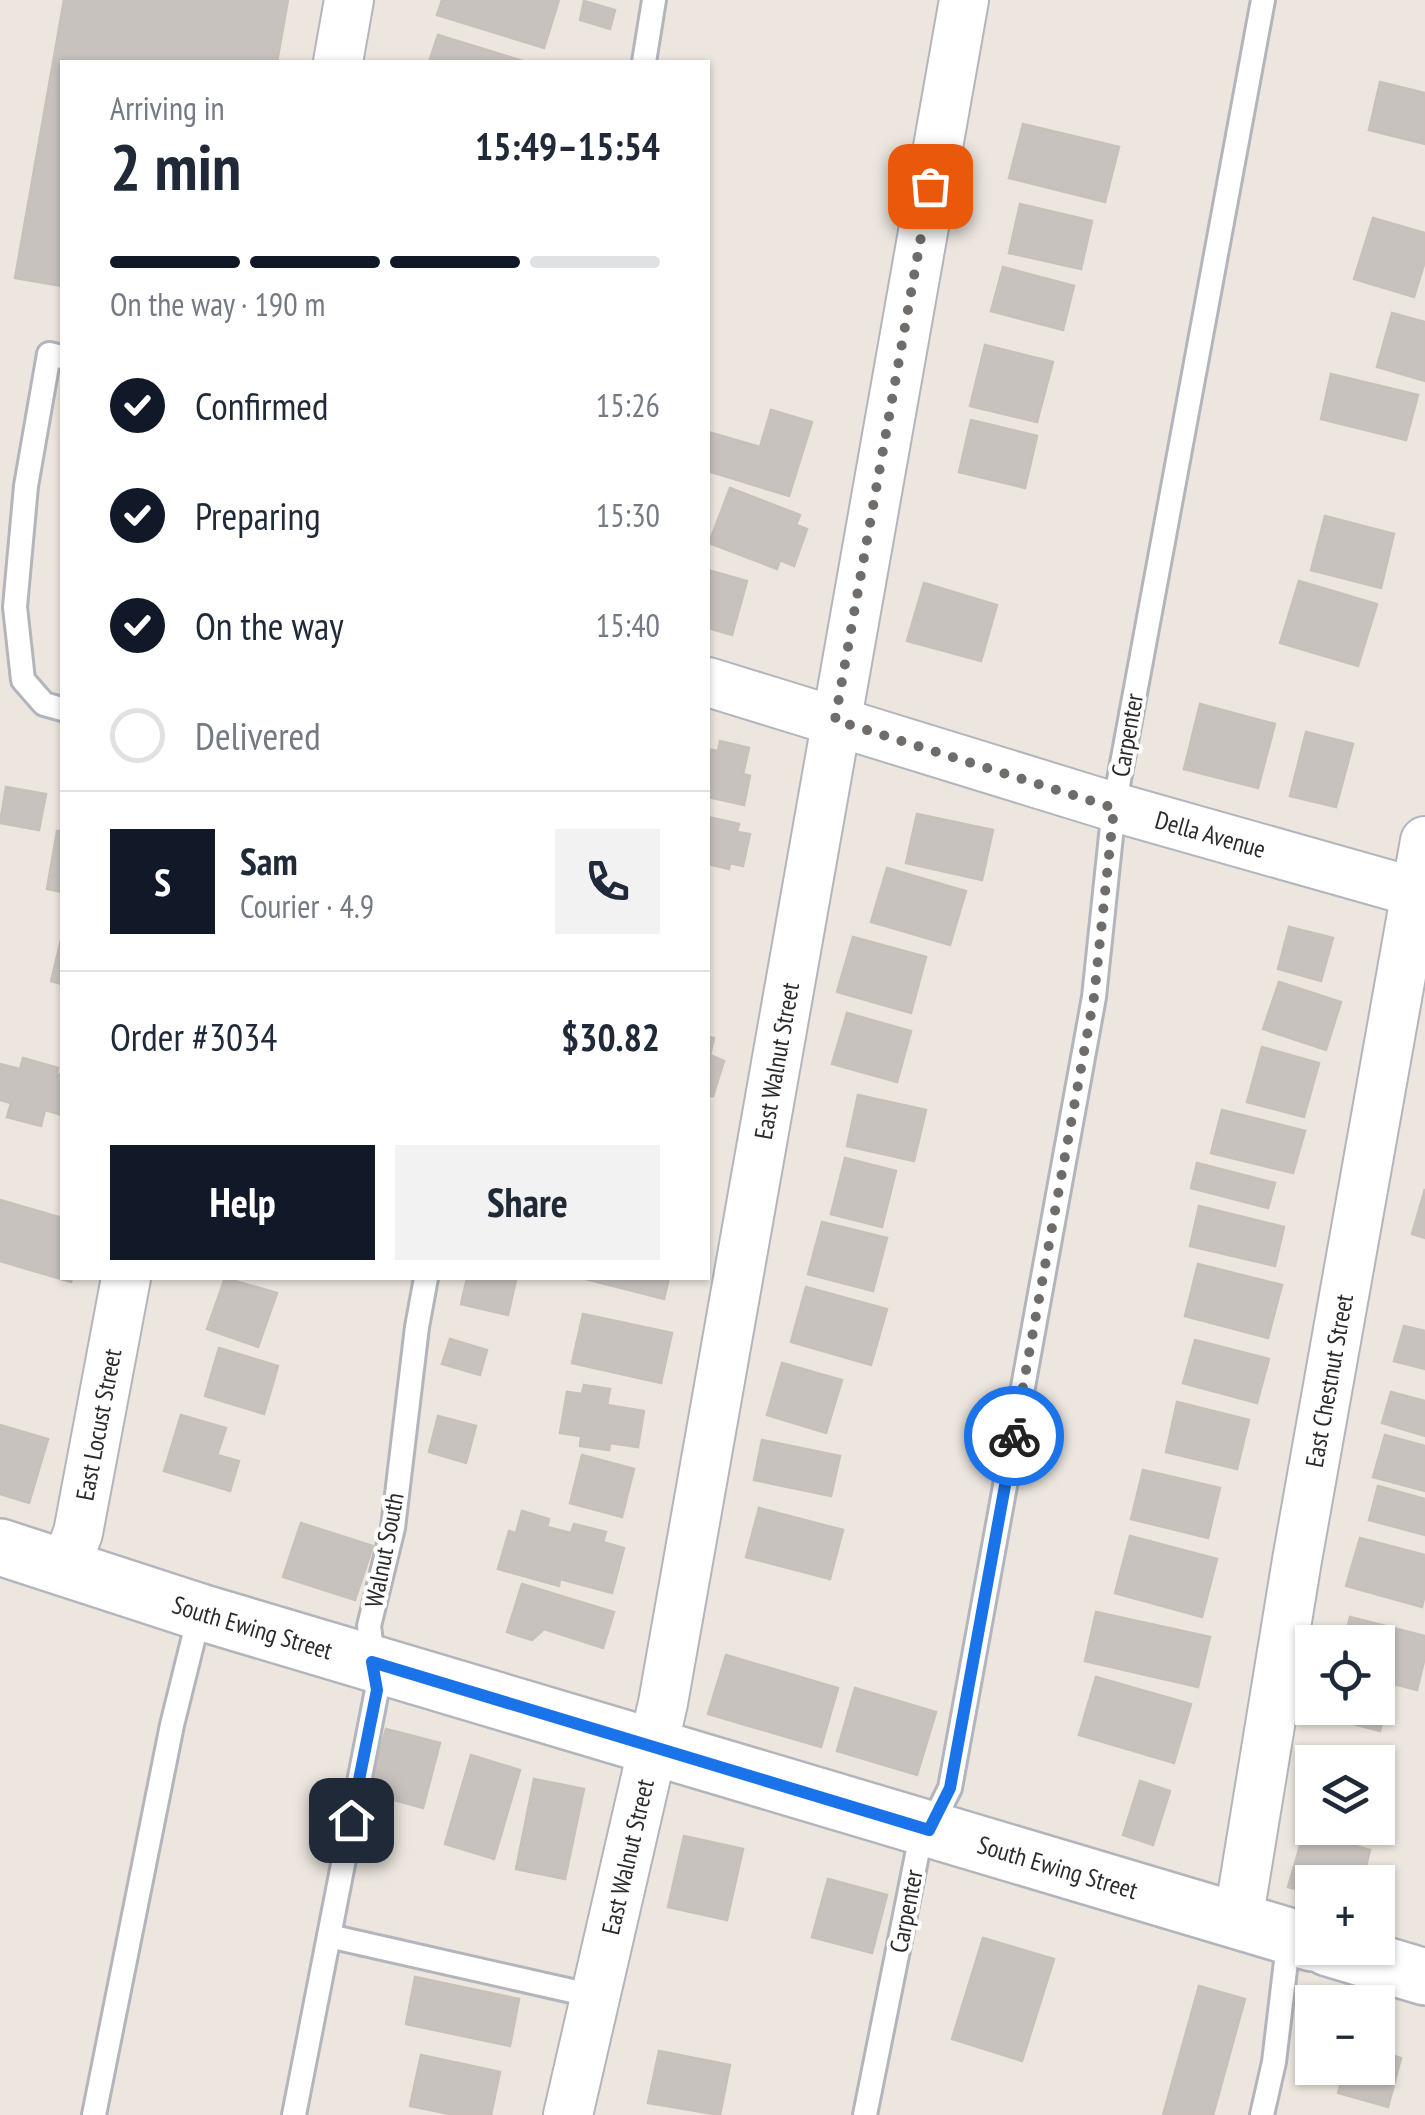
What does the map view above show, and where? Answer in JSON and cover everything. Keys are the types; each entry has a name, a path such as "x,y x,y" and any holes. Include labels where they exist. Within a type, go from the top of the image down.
{"street":[{"path":"338,60 349,0"},
{"name":"East Walnut Street","path":"568,2115 653,1746 964,0"},
{"name":"Della Avenue","path":"710,683 1114,808 1420,894"},
{"name":"East Chestnut Street","path":"1292,1937 1294,1579 1420,894 1425,841"},
{"name":"East Locust Street","path":"64,1568 78,1533 126,1280"},
{"name":"South Ewing Street","path":"0,1547 200,1612 1425,1977"}],"lane":[{"path":"644,60 654,0"},
{"name":"Carpenter","path":"865,2115 916,1856 950,1788 961,1730 1094,997 1114,808 1263,0"},
{"path":"60,357 49,354 26,486 14,607 22,680 44,704 60,708"},
{"name":"Walnut South","path":"294,2115 377,1690 369,1626 393,1528 426,1280"},
{"path":"94,2115 160,1782 200,1612"},
{"path":"329,1936 594,1996"},
{"path":"1262,2115 1274,2062 1292,1937"}],"building":[{"path":"64,0 288,0 277,60 60,60 60,286 15,278"},
{"path":"442,0 559,0 544,48 437,15"},
{"path":"584,1 615,10 610,29 580,20"},
{"path":"438,35 519,60 430,60"},
{"path":"1380,82 1425,93 1425,144 1369,130"},
{"path":"1023,124 1119,147 1105,202 1009,178"},
{"path":"1020,204 1092,221 1081,269 1009,253"},
{"path":"1373,218 1425,233 1425,261 1414,297 1354,279"},
{"path":"1003,267 1074,286 1063,330 991,311"},
{"path":"1392,313 1425,322 1425,381 1377,367"},
{"path":"985,345 1053,362 1037,422 970,406"},
{"path":"1331,374 1418,395 1406,440 1321,419"},
{"path":"771,410 812,422 789,496 710,472 710,433 760,447"},
{"path":"971,420 1037,436 1025,488 959,472"},
{"path":"730,488 800,515 796,525 807,529 794,566 780,560 777,569 710,540"},
{"path":"1325,516 1394,534 1381,588 1311,570"},
{"path":"710,571 747,581 732,635 710,629"},
{"path":"1299,581 1377,604 1358,666 1280,643"},
{"path":"924,583 997,605 981,661 907,641"},
{"path":"1200,704 1275,724 1258,788 1184,769"},
{"path":"1306,732 1353,744 1336,807 1290,796"},
{"path":"720,741 749,748 743,774 750,776 744,805 710,797 710,749 718,751"},
{"path":"6,787 46,794 39,830 0,823"},
{"path":"917,814 993,830 982,880 906,863"},
{"path":"710,817 739,824 737,832 750,834 743,866 730,863 729,869 710,864"},
{"path":"57,831 60,831 60,892 47,889"},
{"path":"887,868 966,891 950,945 871,922"},
{"path":"1289,927 1333,938 1321,981 1278,969"},
{"path":"853,937 926,957 911,1013 837,992"},
{"path":"60,944 60,983 51,981"},
{"path":"1279,982 1341,1002 1326,1050 1263,1029"},
{"path":"847,1013 911,1031 897,1082 832,1064"},
{"path":"1262,1047 1319,1063 1304,1117 1247,1102"},
{"path":"710,1055 724,1061 710,1096"},
{"path":"23,1058 58,1068 60,1114 45,1110 41,1126 7,1117 11,1103 0,1100 0,1064 20,1069"},
{"path":"858,1095 926,1110 914,1161 847,1146"},
{"path":"1222,1110 1305,1131 1293,1173 1211,1153"},
{"path":"845,1158 896,1171 882,1227 831,1214"},
{"path":"1197,1163 1275,1183 1268,1208 1191,1188"},
{"path":"1425,1189 1425,1238 1412,1234"},
{"path":"0,1200 60,1217 60,1279 0,1261"},
{"path":"1199,1206 1284,1227 1275,1266 1190,1246"},
{"path":"822,1222 887,1238 873,1291 808,1274"},
{"path":"1198,1264 1282,1285 1268,1338 1185,1316"},
{"path":"224,1280 277,1293 258,1347 207,1329"},
{"path":"467,1280 516,1280 508,1315 461,1304"},
{"path":"590,1280 669,1280 664,1299"},
{"path":"806,1287 887,1309 871,1365 791,1342"},
{"path":"583,1314 672,1333 661,1383 572,1363"},
{"path":"1404,1326 1425,1331 1425,1369 1394,1361"},
{"path":"450,1339 487,1350 480,1375 442,1364"},
{"path":"1195,1340 1269,1359 1257,1403 1183,1383"},
{"path":"219,1348 278,1366 264,1414 205,1396"},
{"path":"782,1363 842,1380 826,1433 767,1415"},
{"path":"584,1385 610,1389 607,1405 644,1411 638,1447 610,1443 609,1450 580,1446 581,1436 560,1433 567,1392 582,1394"},
{"path":"1391,1392 1425,1401 1425,1436 1382,1423"},
{"path":"1177,1402 1249,1420 1237,1469 1166,1452"},
{"path":"181,1415 226,1428 217,1455 239,1461 230,1491 164,1471"},
{"path":"438,1416 476,1426 466,1463 429,1452"},
{"path":"0,1425 48,1439 29,1503 0,1494"},
{"path":"1385,1435 1425,1446 1425,1491 1373,1477"},
{"path":"762,1440 840,1456 831,1496 754,1480"},
{"path":"582,1455 634,1469 622,1517 570,1503"},
{"path":"1143,1470 1220,1488 1208,1538 1131,1519"},
{"path":"1378,1486 1425,1499 1425,1535 1369,1520"},
{"path":"759,1508 843,1530 830,1579 746,1557"},
{"path":"522,1511 549,1519 547,1527 571,1533 574,1524 606,1532 603,1542 624,1548 612,1593 560,1579 559,1586 498,1569 509,1531 516,1533"},
{"path":"301,1523 373,1546 355,1600 283,1577"},
{"path":"1130,1536 1217,1559 1202,1617 1115,1593"},
{"path":"1360,1538 1425,1555 1422,1607 1346,1586"},
{"path":"522,1584 614,1612 603,1648 544,1629 532,1640 507,1632"},
{"path":"1096,1612 1210,1637 1198,1687 1085,1661"},
{"path":"1350,1617 1382,1625 1348,1625"},
{"path":"1395,1628 1425,1636 1425,1657 1417,1690 1395,1684"},
{"path":"726,1655 838,1688 821,1747 708,1714"},
{"path":"1096,1677 1191,1704 1174,1763 1079,1735"},
{"path":"855,1688 936,1712 917,1775 837,1751"},
{"path":"1357,1725 1382,1725 1380,1731"},
{"path":"386,1729 440,1743 423,1808 368,1793"},
{"path":"471,1755 520,1770 494,1859 445,1844"},
{"path":"534,1779 584,1789 565,1879 516,1869"},
{"path":"1140,1781 1170,1791 1153,1845 1123,1835"},
{"path":"684,1836 743,1849 727,1920 668,1907"},
{"path":"1300,1845 1352,1845 1370,1850 1366,1865 1295,1865 1295,1889 1288,1887"},
{"path":"828,1879 887,1895 872,1953 812,1937"},
{"path":"983,1938 1054,1959 1022,2061 952,2039"},
{"path":"415,1977 519,1999 510,2046 406,2024"},
{"path":"1199,1986 1245,1999 1213,2115 1163,2115"},
{"path":"659,2051 730,2065 720,2115 648,2103"},
{"path":"421,2055 500,2072 491,2115 455,2115 410,2106"},
{"path":"1395,2056 1401,2058 1395,2081"},
{"path":"1340,2085 1394,2085 1388,2107 1338,2093"}],"way so far":[{"path":"930,186 835,720 1114,808 1094,997 1014,1436"}],"route":[{"path":"351,1820 377,1690 372,1662 929,1830 950,1788 1014,1436"}]}
